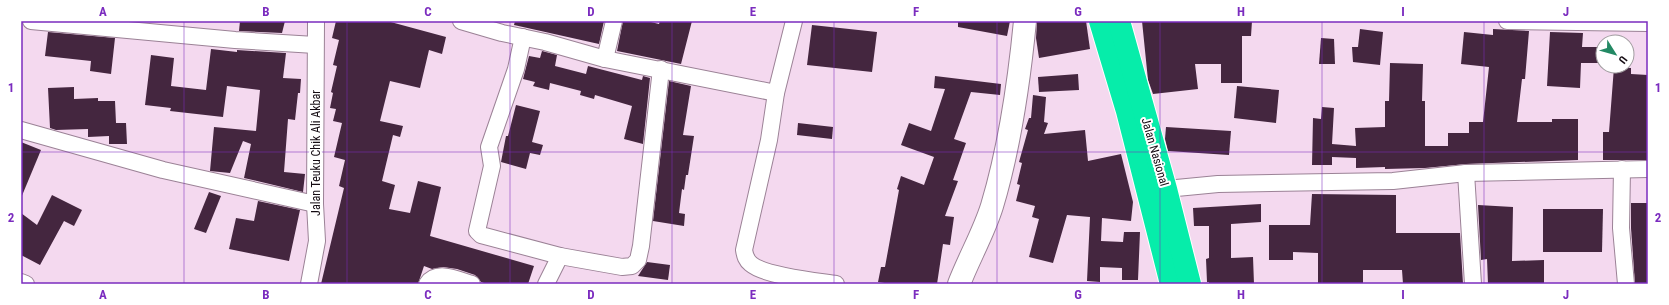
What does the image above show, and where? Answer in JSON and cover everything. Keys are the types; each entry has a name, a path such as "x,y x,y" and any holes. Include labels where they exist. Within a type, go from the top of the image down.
{"highway":[{"name":"Jalan Nasional","path":"1100,21 1127,111 1171,284"},
{"name":"Jalan Nasional","path":"1118,21 1166,189 1190,284"}],"street":[{"path":"31,21 235,40 315,45"},
{"name":"Jalan Teuku Chik Ali Akbar","path":"309,284 317,241 315,204 316,21"},
{"path":"461,21 504,27 523,37 605,59 776,93"},
{"path":"605,59 614,21"},
{"path":"794,21 776,93 769,140 745,242 745,256 752,265 764,271 836,284"},
{"path":"958,284 991,207 1007,146 1020,65 1025,21"},
{"path":"1507,21 1648,22"},
{"path":"523,37 516,69 489,148 492,166 477,231 481,235 560,256 622,266 632,266 638,260 642,246 661,69"},
{"path":"21,130 163,170 315,204"},
{"path":"1622,169 1621,228 1626,284"},
{"path":"1166,189 1218,184 1393,181 1466,173 1648,169"},
{"path":"1466,173 1474,284"},
{"path":"546,284 560,256"},
{"path":"427,284 433,278 441,276 472,284"},
{"path":"21,282 26,284"}],"building":[{"path":"240,21 285,21 282,33 239,31"},
{"path":"336,21 387,21 446,37 442,54 429,50 420,88 390,81 380,121 403,126 400,137 393,135 382,181 395,185 389,209 410,213 418,181 441,187 430,236 534,266 528,284 487,284 481,282 475,275 457,269 443,267 432,269 424,266 418,284 321,284 344,188 339,186 345,160 334,157 342,123 333,121 336,109 330,108 333,93 331,92 337,66 333,65 339,40 332,38"},
{"path":"515,21 604,21 599,44 514,25"},
{"path":"623,21 647,21 659,24 660,21 692,21 681,64 617,51"},
{"path":"958,21 1010,21 1007,36 958,27"},
{"path":"1037,21 1086,21 1090,49 1039,58 1036,38"},
{"path":"1142,21 1252,21 1251,36 1242,36 1242,83 1221,83 1221,64 1195,64 1198,89 1153,94 1148,80"},
{"path":"812,25 877,32 872,72 807,65"},
{"path":"1360,29 1383,32 1380,65 1353,62 1352,47 1358,47"},
{"path":"1493,29 1529,31 1525,79 1522,79 1517,122 1552,122 1552,119 1578,119 1578,160 1466,164 1425,168 1385,169 1385,167 1356,168 1356,158 1332,157 1332,165 1312,165 1313,118 1321,119 1322,107 1334,108 1332,144 1356,146 1355,128 1385,127 1385,101 1389,101 1390,63 1423,64 1422,101 1425,101 1425,146 1448,146 1448,133 1469,133 1469,122 1483,122 1489,67 1461,64 1464,32 1493,35"},
{"path":"48,32 115,38 111,74 90,71 91,61 45,56"},
{"path":"1550,32 1583,33 1582,47 1595,47 1595,63 1581,63 1580,88 1547,86"},
{"path":"1321,38 1334,39 1335,64 1319,64"},
{"path":"211,49 237,52 237,50 286,53 283,78 301,79 295,120 288,119 284,172 305,174 303,192 244,178 251,144 243,141 230,173 210,171 214,127 256,131 260,90 227,86 223,117 170,111 171,108 145,105 151,55 174,58 171,86 206,90"},
{"path":"542,51 557,55 555,66 586,74 588,66 642,80 643,76 650,78 643,144 624,139 632,106 595,95 594,99 580,95 581,91 550,83 549,90 533,86 535,82 523,79 529,56 540,58"},
{"path":"1078,74 1079,90 1039,92 1038,77"},
{"path":"1613,74 1648,75 1648,160 1603,160 1603,132 1609,132"},
{"path":"935,76 1001,84 1000,95 971,92 954,139 966,143 953,180 958,181 945,216 954,217 950,245 943,244 937,284 891,284 878,282 881,267 885,267 899,190 897,189 901,176 924,185 934,157 901,145 909,123 931,131 945,89 934,88"},
{"path":"669,81 691,86 683,135 694,136 688,175 686,175 684,190 682,189 679,213 685,214 684,226 653,221"},
{"path":"1237,86 1279,90 1276,123 1234,118"},
{"path":"74,87 74,99 98,98 98,101 115,101 116,123 126,123 127,144 109,144 109,136 88,137 88,129 56,130 50,128 48,88"},
{"path":"1033,95 1046,97 1044,122 1048,123 1044,134 1085,130 1088,161 1121,154 1133,202 1131,221 1102,218 1101,241 1123,242 1124,232 1140,232 1138,280 1122,280 1122,268 1100,267 1100,282 1087,281 1090,217 1067,215 1053,263 1029,257 1039,219 1032,217 1035,206 1016,201 1020,185 1017,184 1022,163 1019,162 1028,130 1025,129 1029,118 1031,118"},
{"path":"516,105 540,111 532,142 543,145 540,155 530,153 526,169 501,162 506,136 508,136"},
{"path":"798,123 833,127 832,139 797,135"},
{"path":"1166,127 1231,131 1229,155 1168,151 1165,139"},
{"path":"21,142 41,150 21,198"},
{"path":"209,192 221,196 206,233 194,229"},
{"path":"1312,194 1396,195 1396,233 1460,233 1463,284 1403,284 1402,270 1363,270 1363,284 1318,284 1318,253 1293,252 1293,260 1269,260 1269,225 1310,225"},
{"path":"52,195 82,210 74,226 64,221 40,265 21,255 21,213 37,225"},
{"path":"258,201 300,210 289,261 229,249 236,218 254,221"},
{"path":"1631,203 1648,203 1648,284 1635,284 1631,228"},
{"path":"1261,204 1261,222 1231,224 1231,258 1253,257 1254,284 1209,284 1209,282 1207,282 1206,259 1209,258 1209,226 1194,226 1193,208"},
{"path":"1478,205 1513,207 1512,261 1544,260 1544,284 1488,284 1487,259 1481,260"},
{"path":"1543,209 1603,209 1602,252 1543,252"},
{"path":"647,262 670,265 668,280 638,276"}]}
